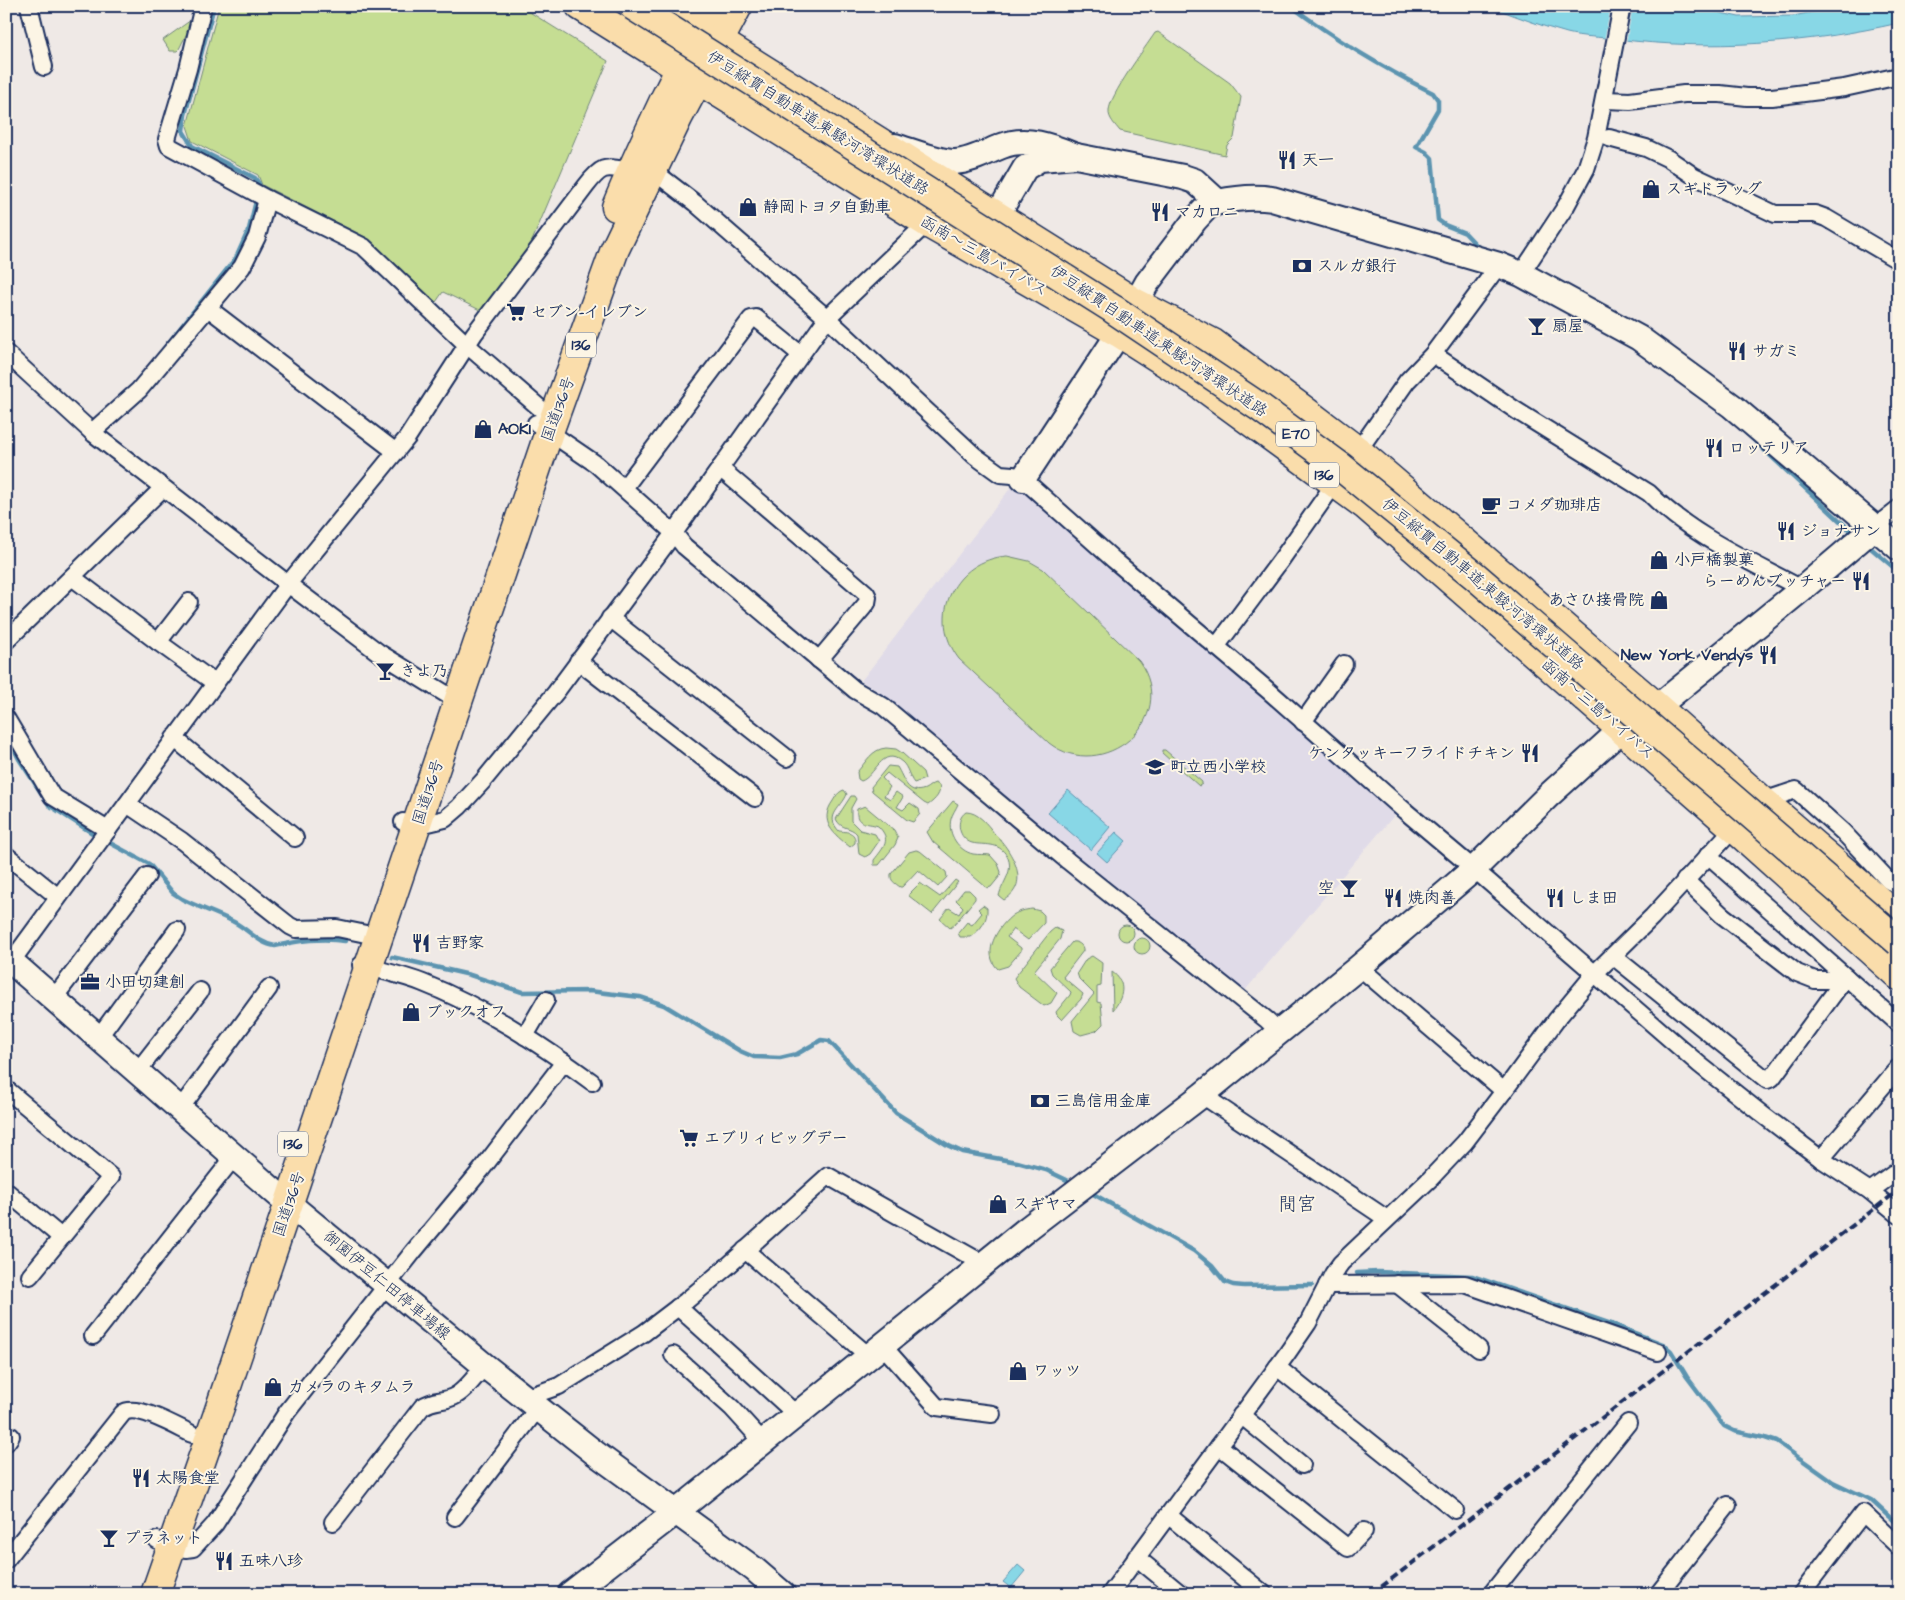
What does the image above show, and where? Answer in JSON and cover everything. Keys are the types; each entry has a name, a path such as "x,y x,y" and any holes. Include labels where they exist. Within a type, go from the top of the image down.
{"highway":[{"name":"136","path":"580,6 689,74"},
{"name":"伊豆縦貫自動車道;東駿河湾環状道路","path":"633,6 1113,309 1258,406 1333,461 1475,576 1899,942"},
{"name":"136","path":"661,6 1136,303 1213,343 1358,451 1658,706 1763,801 1899,918"},
{"name":"国道136号","path":"709,36 714,6"},
{"name":"国道136号","path":"363,965 366,934 409,824 446,694 542,421 615,250 641,170 709,36 738,6"},
{"name":"函南～三島バイパス","path":"689,74 927,223 1119,333 1199,384 1366,506 1734,828 1899,976"},
{"name":"国道136号","path":"139,1594 164,1543 283,1198 363,965 542,421"},
{"name":"国道136号","path":"155,1594 164,1543 192,1434 283,1198"}],"street":[{"path":"29,6 44,67"},
{"path":"203,6 188,69 167,139 168,146 267,199 364,247 467,344 542,421 624,488 674,534 684,546 855,690 883,706 1068,860 1280,1032"},
{"path":"1520,274 1566,206 1586,169 1596,138 1606,93 1622,6"},
{"path":"1606,93 1630,101 1684,94 1772,97 1844,88 1899,76"},
{"path":"1609,138 1646,148 1669,159 1694,176 1775,214 1815,214 1826,218 1899,261"},
{"path":"877,140 952,163 962,162 1005,145 1025,142 1045,144 1076,156 1183,176 1195,181 1218,202"},
{"path":"997,216 1025,168 1040,159 1076,156"},
{"path":"8,963 128,804 174,738 288,584 396,452 467,344 598,171 610,167 641,170 702,209 827,318 975,456 1000,474 1023,479 1114,560 1700,1065 1822,1159 1870,1192 1899,1215"},
{"path":"1023,479 1119,333 1148,283 1195,220 1207,208 1218,202 1257,196 1499,265 1520,274 1639,338 1732,406 1899,548"},
{"path":"92,432 139,390 242,267 257,237 267,199"},
{"path":"409,824 446,818 459,807 549,699 674,534 827,318 927,223"},
{"path":"1358,451 1407,382 1433,354 1499,265"},
{"path":"208,308 396,452"},
{"path":"624,488 751,319 756,318 800,354"},
{"path":"6,353 92,432 164,488 378,652 446,694"},
{"path":"1433,354 1517,411 1649,493 1682,522 1802,589"},
{"path":"720,468 866,593 868,597 867,603 819,660"},
{"path":"1216,647 1281,560 1335,483"},
{"path":"6,641 164,488"},
{"path":"570,1594 764,1442 1027,1229 1202,1095 1280,1032 1474,869 1550,795 1622,730 1658,706 1899,508"},
{"path":"72,577 215,683"},
{"path":"158,642 189,602"},
{"path":"610,618 787,758"},
{"path":"578,661 755,798"},
{"path":"1303,722 1344,664"},
{"path":"6,718 52,796 108,830"},
{"path":"174,738 295,838"},
{"path":"1763,801 1796,790 1843,832 1888,880 1899,887"},
{"path":"128,804 182,841 290,926 296,929 337,928 366,934"},
{"path":"1111,1593 1308,1323 1341,1262 1430,1179 1465,1142 1557,1019 1595,974 1734,828"},
{"path":"6,855 58,897"},
{"path":"1708,855 1899,1024"},
{"path":"54,998 147,876"},
{"path":"1684,880 1722,915 1797,973 1815,980 1829,980 1844,975"},
{"path":"98,1038 177,930"},
{"path":"1613,956 1767,1080 1772,1078 1844,975"},
{"name":"御園伊豆仁田停車場線","path":"8,963 54,998 283,1198 485,1366 595,1453 754,1569 783,1594"},
{"path":"363,965 409,977 460,1000 525,1036 592,1082"},
{"path":"1359,967 1504,1091"},
{"path":"180,1109 269,988"},
{"path":"137,1072 200,991"},
{"path":"525,1036 546,1000"},
{"path":"164,1543 193,1548 215,1524 287,1412 482,1169 564,1062"},
{"path":"1822,1159 1898,1068"},
{"path":"6,1089 111,1177 30,1276"},
{"path":"1202,1095 1387,1219"},
{"path":"93,1336 234,1156"},
{"path":"1870,1192 1899,1170"},
{"path":"455,1517 531,1403 644,1334 746,1250 828,1176 984,1264"},
{"path":"6,1191 61,1236"},
{"path":"746,1250 877,1351 937,1407 992,1414"},
{"path":"1396,1284 1479,1349"},
{"path":"1327,1285 1465,1284 1658,1352"},
{"path":"678,1307 797,1415"},
{"path":"673,1354 732,1408 764,1442"},
{"path":"333,1522 422,1407 430,1402 450,1398 458,1394 485,1366"},
{"path":"1277,1367 1455,1510"},
{"path":"6,1560 127,1410 134,1410 164,1420 192,1434"},
{"path":"1241,1415 1302,1465"},
{"path":"1491,1594 1628,1423"},
{"path":"1219,1446 1348,1548 1364,1530"},
{"path":"1658,1594 1728,1505"},
{"path":"1800,1594 1863,1513 1899,1548"},
{"path":"1168,1515 1264,1594"},
{"path":"1136,1557 1181,1594"}],"shaded area":[{"name":"町立西小学校","path":"1020,484 1397,812 1242,994 906,717 878,691 861,681 1012,486"}],"green space":[{"path":"219,6 520,6 608,61 524,260 484,312 443,292 436,302 367,238 262,185 258,175 192,141 187,126"},
{"path":"191,20 179,49 177,51 170,51 163,40"},
{"path":"1158,32 1230,83 1241,97 1234,138 1227,145 1225,155 1120,131 1111,119 1109,111 1115,95 1136,60 1155,33"},
{"path":"1007,556 1029,561 1043,569 1139,661 1149,683 1150,704 1143,724 1130,740 1112,751 1091,756 1070,754 1049,743 959,659 949,642 945,625 946,609 951,593 960,579 973,568 989,560"},
{"path":"886,748 896,749 902,753 923,772 925,779 914,783 904,764 895,758 889,757 884,759 866,778 861,781 858,779 857,772 870,757 877,751"},
{"path":"1162,750 1165,750 1202,784 1199,786 1162,753"},
{"path":"888,766 897,767 907,785 914,790 925,789 935,783 939,785 939,794 928,805 887,773 882,778 890,787 884,796 890,800 896,792 903,797 897,807 903,810 910,803 919,809 920,814 913,822 907,820 872,791 871,787"},
{"path":"844,790 847,794 833,820 839,831 848,832 854,836 855,843 850,847 830,827 827,815 837,794"},
{"path":"851,796 854,796 856,799 851,808 851,821 860,830 875,834 879,841 870,854 865,857 859,854 857,834 841,825 836,819"},
{"path":"953,801 958,804 950,825 955,841 968,852 990,855 998,864 1001,872 1000,876 991,887 987,888 933,842 927,832"},
{"path":"865,806 894,830 898,838 895,845 879,865 874,865 874,860 886,839 878,826 860,821 858,818 857,809"},
{"path":"966,812 982,819 1006,848 1016,866 1017,885 1013,893 1004,900 999,896 1010,867 1007,856 1000,848 995,846 967,841 961,833 959,824 960,819"},
{"path":"920,851 946,872 947,877 938,887 918,870 902,887 892,880 891,874 909,852"},
{"path":"955,880 958,882 932,914 909,896 920,883 940,897"},
{"path":"964,890 969,890 975,896 975,899 950,928 940,919 949,908 959,914 963,907 956,900"},
{"path":"983,905 987,908 987,912 985,921 980,928 970,937 960,937 958,933 967,922 972,925 982,913 978,909"},
{"path":"1032,909 1040,911 1044,915 1044,923 1028,940 1013,929 1007,937 1021,948 1021,951 1008,966 998,969 993,963 991,955 991,948 997,933 1013,915"},
{"path":"1123,925 1129,925 1134,930 1132,939 1123,941 1118,936 1118,930"},
{"path":"1055,928 1062,931 1060,939 1034,971 1057,993 1051,1003 1044,1006 1019,987 1014,978"},
{"path":"1139,938 1145,938 1150,943 1148,952 1139,954 1134,949 1134,943"},
{"path":"1072,942 1080,944 1083,951 1063,977 1083,994 1081,999 1062,1020 1056,1012 1071,992 1052,974 1050,968"},
{"path":"1092,956 1102,963 1101,986 1097,987 1097,1002 1101,1003 1103,1024 1096,1031 1081,1035 1074,1031 1072,1021 1094,994 1079,979 1077,973 1086,959"},
{"path":"1112,972 1117,976 1122,985 1121,995 1113,1010"}],"water":[{"path":"1488,6 1689,6 1739,17 1793,16 1844,6 1899,6 1899,23 1829,36 1793,40 1722,45 1687,45 1573,34"},
{"path":"1068,790 1110,827 1091,850 1048,813"},
{"path":"1116,832 1126,841 1107,862 1097,853"},
{"path":"1018,1565 1025,1571 1011,1588 1003,1582"}],"pier":[{"path":"1611,6 1633,6 1626,43 1604,41"}],"waterway":[{"path":"214,6 185,115 183,131 192,146 255,178 259,184 258,189"},
{"path":"1291,6 1360,53 1433,93 1438,100 1438,109 1416,147 1426,152 1432,158 1438,220 1465,233 1481,250"},
{"path":"166,346 236,258 249,229 257,197"},
{"path":"1743,430 1854,534"},
{"path":"1866,544 1899,572"},
{"path":"8,737 19,759 49,805 97,836 149,864 173,893 182,899 232,921 269,945 275,946 319,940 345,941"},
{"path":"392,957 470,975 522,992 589,991 640,997 664,1005 740,1051 754,1057 780,1058 797,1054 821,1040 829,1041 896,1113 949,1146 962,1152 1017,1162 1046,1170 1075,1184"},
{"path":"1088,1191 1194,1251 1212,1266 1225,1282 1244,1286 1312,1285"},
{"path":"1357,1273 1378,1272 1472,1276 1617,1326 1663,1344 1671,1351 1687,1377 1724,1426 1734,1431 1777,1442 1833,1482 1871,1500 1899,1526"}],"railway":[{"path":"1372,1594 1899,1190"}],"place":[{"name":"天一","path":"1287,160"},
{"name":"スギドラッグ","path":"1651,189"},
{"name":"静岡トヨタ自動車","path":"748,207"},
{"name":"マカロニ","path":"1160,212"},
{"name":"スルガ銀行","path":"1302,266"},
{"name":"セブン-イレブン","path":"516,312"},
{"name":"扇屋","path":"1537,326"},
{"name":"サガミ","path":"1737,351"},
{"name":"AOKI","path":"483,429"},
{"name":"ロッテリア","path":"1714,448"},
{"name":"コメダ珈琲店","path":"1491,505"},
{"name":"ジョナサン","path":"1786,531"},
{"name":"小戸橋製菓","path":"1659,560"},
{"name":"らーめんブッチャー","path":"1861,581"},
{"name":"あさひ接骨院","path":"1659,600"},
{"name":"New York Vendys","path":"1768,655"},
{"name":"きよ乃","path":"385,671"},
{"name":"ケンタッキーフライドチキン","path":"1530,753"},
{"name":"町立西小学校","path":"1155,767"},
{"name":"空","path":"1349,888"},
{"name":"焼肉善","path":"1393,898"},
{"name":"しま田","path":"1555,898"},
{"name":"吉野家","path":"421,943"},
{"name":"小田切建創","path":"90,982"},
{"name":"ブックオフ","path":"411,1012"},
{"name":"三島信用金庫","path":"1040,1101"},
{"name":"エブリィビッグデー","path":"689,1138"},
{"name":"スギヤマ","path":"998,1204"},
{"name":"ワッツ","path":"1018,1371"},
{"name":"カメラのキタムラ","path":"273,1387"},
{"name":"太陽食堂","path":"141,1478"},
{"name":"プラネット","path":"109,1538"},
{"name":"五味八珍","path":"224,1561"}],"district":[{"name":"間宮","path":"1297,1204"}]}
